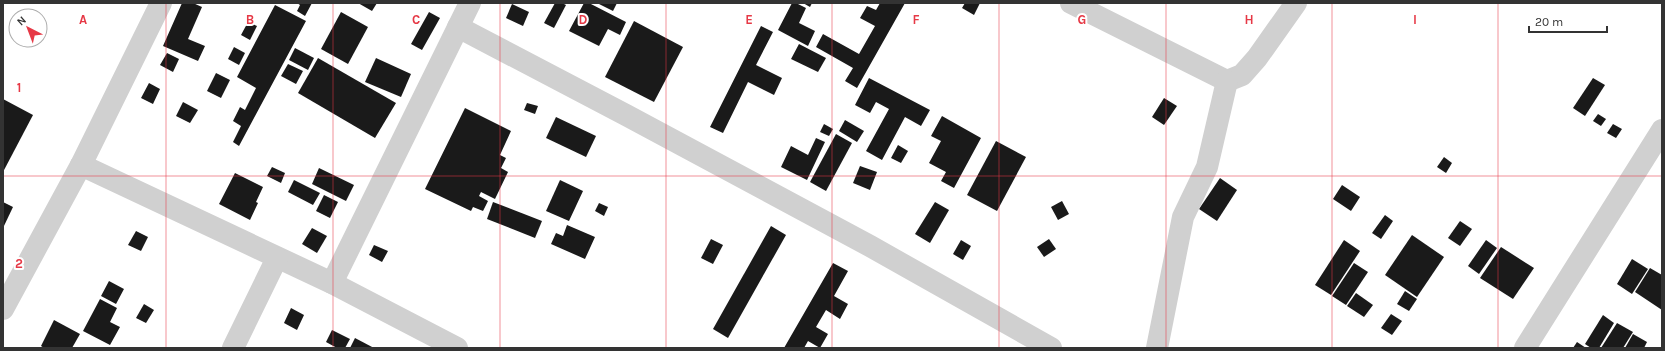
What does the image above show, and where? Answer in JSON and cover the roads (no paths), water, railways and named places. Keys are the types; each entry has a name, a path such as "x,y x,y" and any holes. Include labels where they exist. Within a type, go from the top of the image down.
{"street":[{"path":"3,309 81,165 161,3"},
{"path":"332,283 470,3"},
{"path":"1071,3 1227,81 1242,75 1257,58 1296,3"},
{"path":"458,27 863,242 1051,348"},
{"path":"1157,348 1183,217 1207,168 1227,81"},
{"path":"1525,348 1662,130"},
{"path":"81,165 332,283 457,348"},
{"path":"233,348 277,258"}]}
